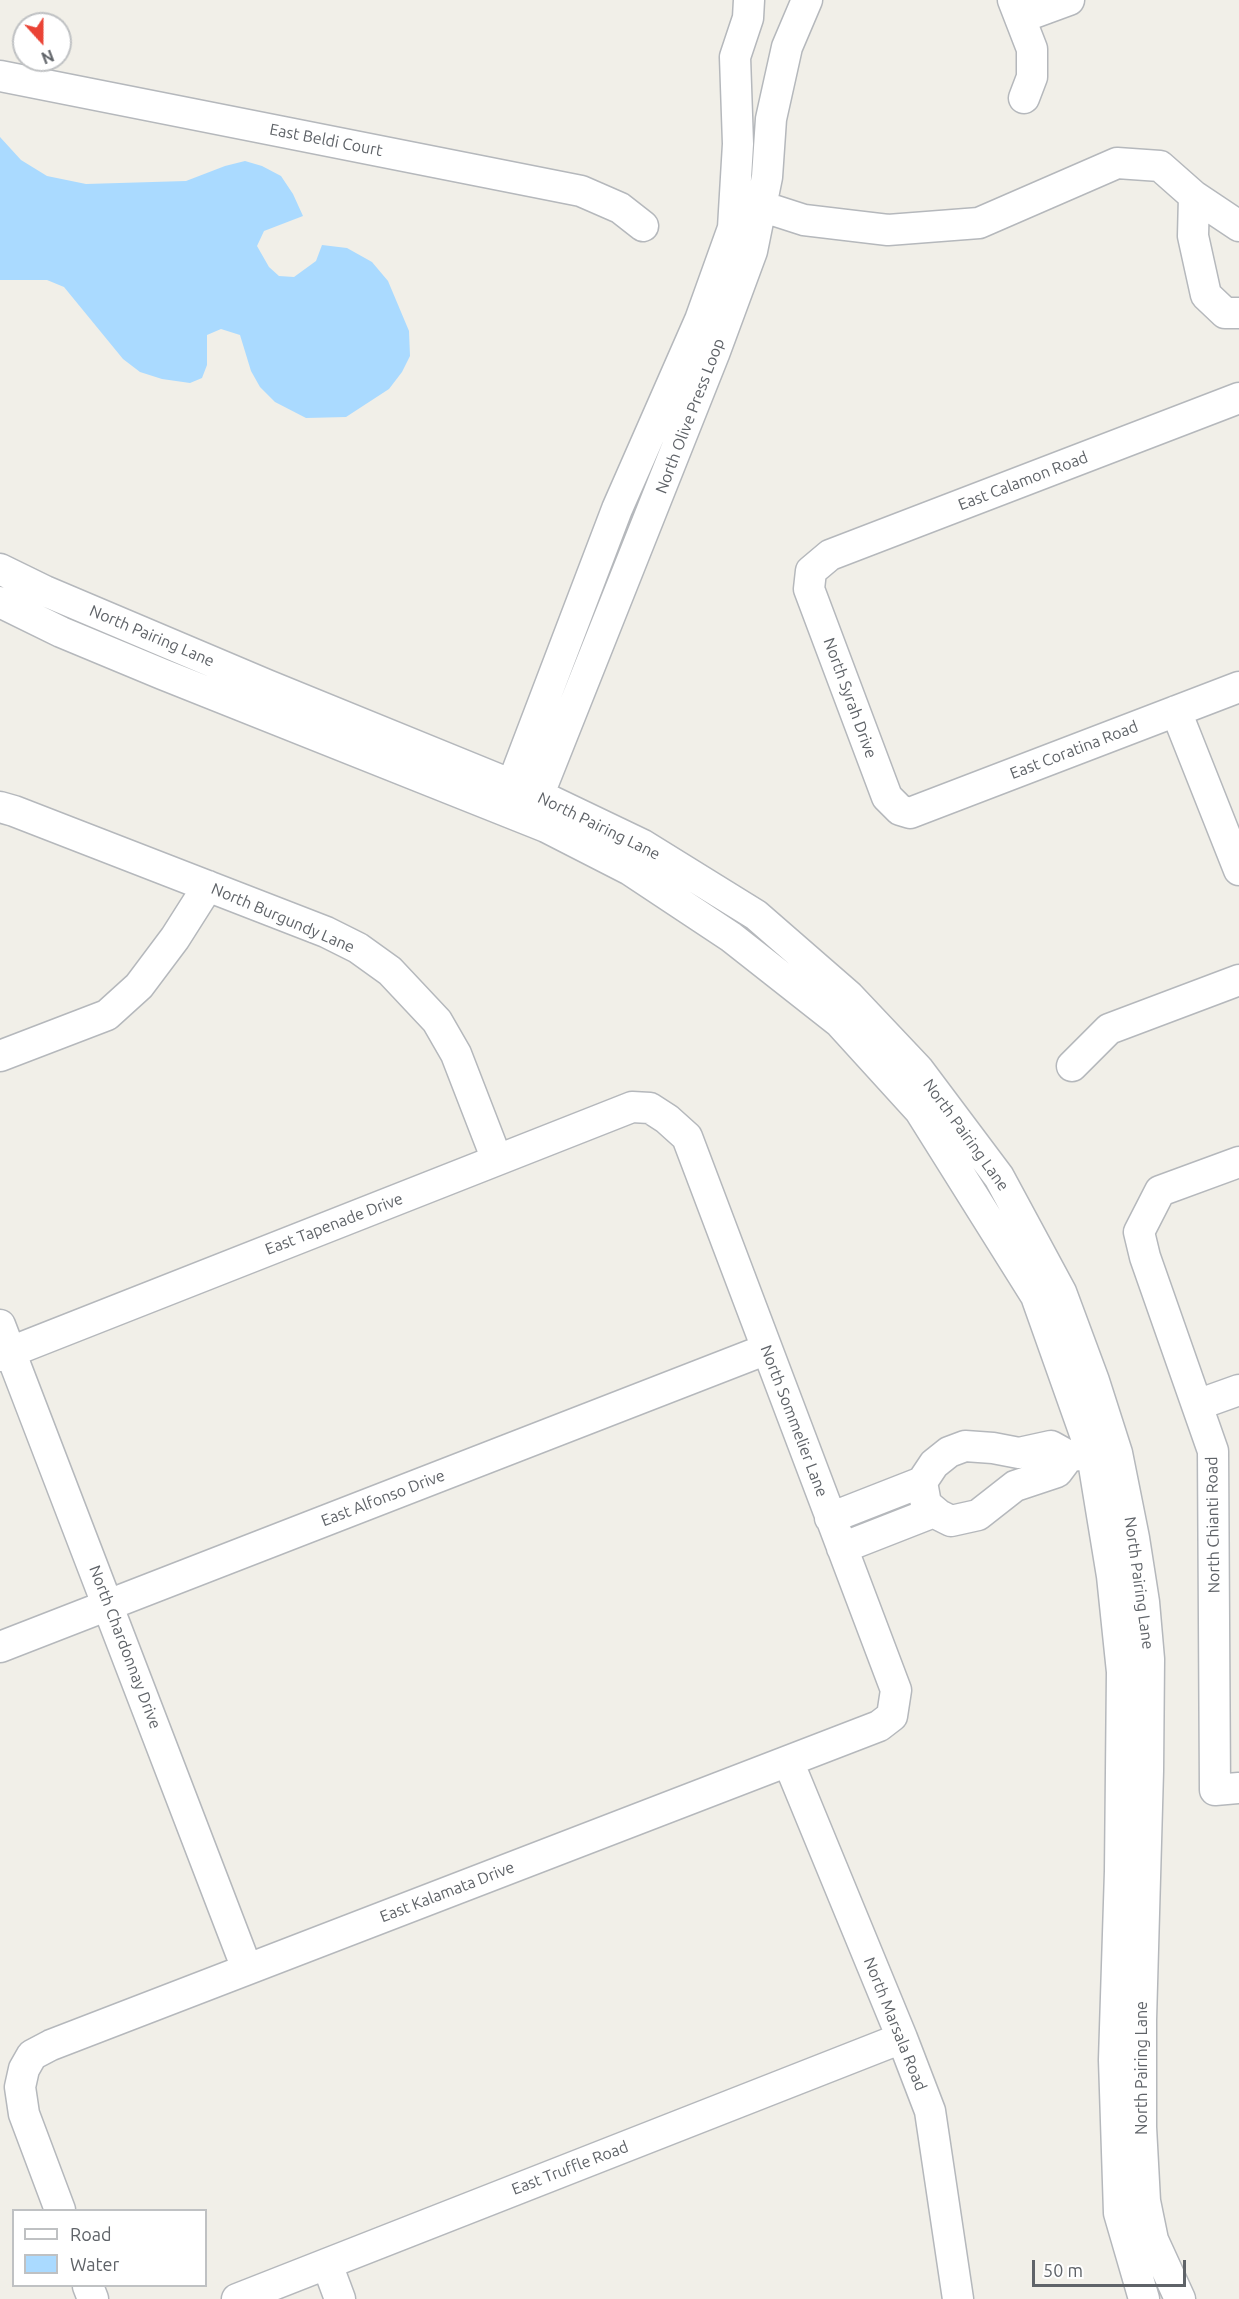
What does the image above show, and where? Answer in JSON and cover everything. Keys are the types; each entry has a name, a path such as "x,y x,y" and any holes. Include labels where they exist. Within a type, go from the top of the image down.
{"street":[{"name":"North Olive Press Loop","path":"748,202 767,177 771,119 787,47 807,0"},
{"path":"1024,98 1032,77 1032,49 1017,9 1069,0"},
{"name":"North Olive Press Loop","path":"520,803 714,354 748,202 738,144 735,57 747,14"},
{"path":"747,14 787,47"},
{"name":"East Beldi Court","path":"0,76 581,191 620,208 642,226"},
{"path":"748,202 804,220 888,230 979,223 1117,163 1160,166 1194,196 1239,226"},
{"path":"1194,196 1193,236 1206,295 1234,318"},
{"name":"East Calamon Road","path":"811,571 830,555 1239,398"},
{"name":"North Pairing Lane","path":"0,569 45,591 235,672 520,803"},
{"name":"North Syrah Drive","path":"811,571 809,589 887,797 900,810 910,813"},
{"name":"North Pairing Lane","path":"0,602 61,632 152,670 643,845 756,915 849,996 918,1069 999,1177 1060,1292 1094,1381 1092,1452 1134,1538 1144,1602 1149,1659 1148,1782 1130,1978 1114,2060 1119,2213 1144,2299"},
{"name":"East Coratina Road","path":"910,813 1239,687"},
{"path":"1176,711 1239,870"},
{"name":"North Burgundy Lane","path":"0,807 326,932 358,948 390,971 437,1020 456,1054 497,1160"},
{"path":"0,1056 107,1015 139,986 175,938 208,886"},
{"path":"1072,1066 1109,1029 1239,980"},
{"name":"East Tapenade Drive","path":"4,1344 497,1160 632,1107 650,1108 667,1119"},
{"name":"North Sommelier Lane","path":"667,1119 687,1137 896,1690 892,1716 879,1726"},
{"name":"North Chianti Road","path":"1227,1789 1226,1574 1213,1451 1145,1257 1139,1232 1160,1191 1239,1162"},
{"name":"North Chardonnay Drive","path":"4,1344 109,1605 247,1969"},
{"name":"East Alfonso Drive","path":"0,1647 767,1349"},
{"path":"1197,1406 1239,1390"},
{"path":"830,1518 922,1482 934,1464 949,1452 965,1446 1019,1453 1051,1446 1092,1452"},
{"path":"922,1482 926,1504 934,1512 951,1521 978,1515 1015,1486 1057,1472 1092,1452"},
{"path":"842,1548 934,1512"},
{"name":"East Kalamata Drive","path":"59,2209 24,2114 20,2087 24,2069 32,2055 51,2045 879,1726"},
{"name":"North Marsala Road","path":"788,1761 930,2111 958,2299"},
{"name":"North Pairing Lane","path":"1130,1978 1145,2201 1153,2240 1180,2299"},
{"name":"East Truffle Road","path":"237,2299 902,2038"},
{"path":"327,2264 340,2299"}],"water":[{"path":"0,137 21,160 47,176 86,184 186,181 245,161 262,166 281,176 293,194 303,216 264,231 257,246 269,267 279,276 294,277 316,261 322,245 347,248 372,262 388,281 409,331 410,356 402,372 389,389 346,417 306,418 275,402 260,387 251,371 240,335 221,329 207,335 207,365 202,378 190,383 162,379 140,372 123,359 64,287 47,280 0,280"}]}
